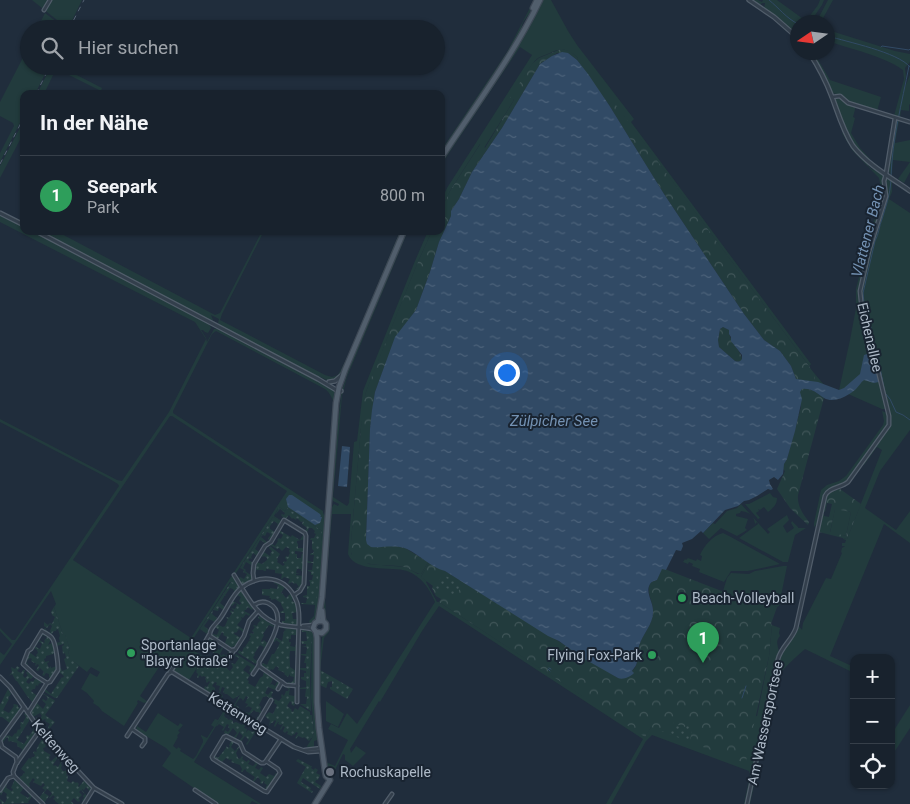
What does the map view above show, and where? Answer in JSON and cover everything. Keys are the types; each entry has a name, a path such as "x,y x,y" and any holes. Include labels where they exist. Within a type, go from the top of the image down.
{"main road":[{"path":"445,152 506,61 538,0"},
{"path":"340,390 402,235"},
{"path":"315,804 324,791 326,781 318,738 317,626 322,597 330,512 336,410 349,361 358,342"},
{"path":"317,626 326,627 326,630 322,633 317,662"},
{"path":"317,626 322,633"}],"street":[{"path":"44,10 50,0"},
{"path":"749,0 774,16 790,31"},
{"path":"814,60 822,73 845,132 853,145 879,170 910,190"},
{"path":"832,97 840,96 848,103 910,122"},
{"name":"Eichenallee","path":"888,412 860,294 870,245 886,196 884,181 889,176 897,118"},
{"path":"0,213 20,223"},
{"path":"44,235 340,390"},
{"path":"328,382 340,378 349,361"},
{"path":"318,379 328,382 340,390"},
{"name":"Am Wassersportsee","path":"747,804 779,655 796,628 826,493 848,482 887,429 890,423 888,412"},
{"path":"254,581 254,564 265,546 271,542 284,520 306,536 304,584 294,595"},
{"path":"234,575 258,611 268,619 286,626 317,626"},
{"path":"204,644 215,623 242,587 254,581 278,580 286,585 294,595 298,606 297,702"},
{"path":"253,674 274,634 278,614 273,606 264,602 258,602 254,605"},
{"path":"228,659 244,636 249,620 258,611"},
{"path":"28,713 59,668 52,638 42,631 28,651 23,664 47,683"},
{"path":"210,635 234,650"},
{"path":"259,665 288,686 297,686"},
{"path":"127,736 174,666"},
{"name":"Kettenweg","path":"169,673 173,673 298,749 304,751 321,750"},
{"name":"Keltenweg","path":"0,678 9,686 40,730 94,788 122,804"},
{"path":"278,689 282,682"},
{"path":"257,724 272,700"},
{"path":"16,764 16,757 2,747 0,740 24,708"},
{"path":"132,729 145,738 142,746"},
{"path":"40,730 16,764 13,772 14,776 43,804"},
{"path":"221,732 240,743 243,751 261,763 266,762 278,769 280,773 266,792 213,759 213,755 224,737 228,737"},
{"path":"266,762 281,739"},
{"path":"0,790 8,778 14,776"},
{"path":"84,804 94,788"},
{"path":"195,790 216,804"},
{"path":"385,804 392,794"}],"green space":[{"path":"32,0 82,0 72,20 57,20"},
{"path":"534,0 536,0 523,22 519,35 513,45 445,149 445,145 507,52"},
{"path":"543,0 551,0 577,45 634,119 631,122 811,364 809,367 613,102 609,105 577,60 578,58 568,51 554,51 539,57 535,61 524,77 514,100 484,148 480,144 445,202 447,188 532,55 520,47 445,159 445,155 510,57"},
{"path":"752,0 762,2 763,0 777,0 798,15 790,15 790,30 764,8 765,3 760,5"},
{"path":"820,0 824,0 815,15 810,15"},
{"path":"828,0 833,0 825,15 820,15"},
{"path":"45,13 54,20 42,20"},
{"path":"835,32 910,54 910,62 905,68 904,89 910,75 909,111 901,110 900,118 894,116 904,79 903,70 877,57 835,43"},
{"path":"561,49 570,51 578,58 577,60 568,53 557,53 540,64 502,128 472,172 451,211 451,216 445,229 445,202 450,191 481,143 485,148 514,100 508,101 532,64 539,58"},
{"path":"814,60 818,60 830,80 881,97 877,111 848,102 841,95 832,93"},
{"path":"20,63 20,75 44,75 37,90 20,90 20,123 0,162 0,153 14,126 13,123 0,116 0,102"},
{"path":"46,75 53,75 46,90 39,90"},
{"path":"69,75 77,75 102,88 99,90"},
{"path":"837,97 846,103 856,106 851,133 871,162 848,134 834,99"},
{"path":"613,101 815,376 815,381 802,380 808,389 824,398 798,495 799,506 809,522 808,525 790,508 777,489 785,471 783,469 784,464 801,407 796,379 791,366 780,351 764,340 744,314 664,194 609,105"},
{"path":"896,120 899,121 895,143 910,140 910,162 893,160 892,175 888,171"},
{"path":"20,128 20,140 0,178 0,166"},
{"path":"842,133 844,133 868,163 868,166 874,171 871,165 884,176 885,195 869,245 859,292 885,409 839,390 856,308 856,289 882,193 879,178 852,150"},
{"path":"910,162 910,172 904,183 898,179"},
{"path":"886,179 888,179 892,181 892,192 889,199 910,213 910,430 880,471 865,508 896,530 910,511 910,543 884,524 830,656 850,665 850,671 805,649 788,664 778,677 750,804 748,804 780,657 799,626 802,630 803,623 826,578 831,579 842,553 842,548 845,546 842,546 842,543 845,543 846,540 843,538 847,539 882,450 877,447 863,464 890,426 890,416 861,293 870,249 887,196"},
{"path":"0,214 20,225 20,232 0,222"},
{"path":"25,235 40,235 209,324 211,328 208,333 201,330 206,338 207,342 214,329 219,329 303,372 332,389 336,394 326,510 323,511 326,517 317,620 310,624 309,621 314,616 322,531 287,508 285,511 279,507 274,516 282,521 273,517 234,576 239,584 239,588 235,583 230,582 188,647 204,657 189,680 174,671 174,666 164,659 166,662 164,666 161,664 140,696 148,702 144,703 138,700 124,726 102,711 93,703 94,701 87,693 81,689 90,673 97,677 100,672 91,667 87,672 70,659 68,651 70,650 65,635 63,635 51,591 0,665 0,652 4,655 12,644 0,631 0,628 12,640 15,640 119,486 108,478 0,422 0,419 122,481 169,412 206,339 195,322","holes":["216,331 325,389 331,396 334,405 325,510 323,511 173,413 212,334","170,416 287,491 191,638 73,560"]},
{"path":"47,235 64,235 215,315 220,313 260,235 262,235 220,320 332,377 338,375 347,358 398,235 400,235 346,365 339,377 334,380 329,381 309,372 221,326 218,323 219,319 211,315 213,320 211,321"},
{"path":"404,235 406,235 347,377 342,396 333,497 347,506 349,503 354,442 357,441 363,391 415,261 426,235 430,235 366,392 361,428 351,554 369,564 406,567 418,574 421,574 428,562 421,577 427,581 437,602 645,736 651,727 757,716 769,656 772,625 780,628 780,636 777,642 779,652 746,804 744,804 750,775 749,771 652,735 646,741 611,804 606,804 643,739 439,606 350,749 351,753 356,746 366,753 353,766 345,760 345,755 343,754 335,770 328,768 327,763 335,766 348,740 328,729 331,724 339,728 347,713 357,724 435,602 424,584 412,573 374,568 358,564 352,560 348,554 351,514 332,514 325,598 326,618 330,628 324,638 319,691 319,668 322,638 327,631 323,598 329,526 332,507 334,504 338,506 339,504 333,501 332,498 336,436 342,390 354,355"},
{"path":"430,235 442,235 416,310 395,338 375,392 370,429 366,540 405,548 428,562 421,574 404,567 363,562 357,560 351,554 363,405 372,376"},
{"path":"723,327 729,330 731,339 740,353 742,360 738,362 719,347 720,329"},
{"path":"809,367 825,386 824,398 812,390"},
{"path":"882,411 887,413 888,425 848,481 825,492 817,524 814,527 821,490 846,476 883,425"},
{"path":"840,489 861,504 847,539 819,532 822,514 829,517 832,504 827,503 825,512 823,511 826,496 829,492","holes":["835,509 851,512 846,536 830,532"]},
{"path":"770,493 777,500 773,508 768,512 764,507 760,510 758,509 759,511 756,513 760,518 758,519 745,504 749,504"},
{"path":"741,504 750,514 741,511 736,516 748,519 745,528 747,530 737,536 721,528 709,539 703,533 727,511 737,508"},
{"path":"279,507 285,511 287,508 322,531 316,605 301,604 306,603 307,598 303,596 307,595 307,586 310,586 309,580 312,580 313,575 308,570 312,570 313,563 306,563 307,559 313,562 314,555 310,555 314,551 312,549 312,540 310,540 314,538 315,531 309,528 306,534 304,532 307,528 302,524 303,521 301,522 297,518 296,520 292,519 289,515 285,520 281,515 285,513 280,509 275,515"},
{"path":"835,508 851,512 846,536 830,533"},
{"path":"787,515 789,520 783,526 787,533 794,528 791,523 792,521 798,528 806,528 795,535 788,562 783,562 739,538 758,524 757,522 755,524 753,517 768,534 770,532 767,529"},
{"path":"273,517 282,521 277,526 278,524 274,521 270,526 270,529 275,532 269,540 271,534 267,532 265,536 261,537 267,542 262,550 265,543 260,540 255,549 259,552 257,556 253,553 252,559 248,560 254,563 252,570 250,569 251,565 246,562 243,568 253,578 242,585 238,580 240,577 244,579 247,574 240,568"},
{"path":"279,530 300,540 303,535 305,539 297,541 298,548 303,548 304,544 304,552 295,551 297,558 301,558 303,554 303,571 297,569 296,573 300,574 296,575 303,576 298,591 296,589 299,587 296,583 292,582 289,584 290,579 284,577 281,579 282,574 275,573 275,570 256,570 255,573 257,562 262,564 267,560 264,556 261,556 264,552 271,555 270,546 280,554 277,562 283,566 285,564 283,563 287,560 285,558 286,556 288,557 290,549 286,547 282,551 270,545 273,542 272,544 275,546 278,541 280,542 277,540 281,539 283,535 278,532"},
{"path":"723,533 780,564 748,571 731,571 724,582 699,572 700,569 692,566 693,564 689,562 688,564 683,562 688,558 701,561 702,556 700,555 706,545 712,538"},
{"path":"429,563 618,678 631,672 636,666 639,646 653,615 649,587 652,582 657,580 662,568 737,597 744,594 777,607 771,624 769,656 746,761 742,762 651,727 645,737 439,602 441,599 436,596 432,588 433,586 421,577"},
{"path":"787,566 779,606 777,607 745,594 737,597 723,591 727,578 731,573 749,574 755,571"},
{"path":"443,574 462,586 453,599 449,596 451,591 442,585 439,590 434,587"},
{"path":"275,581 285,587 281,594 286,598 291,593 294,598 292,600 293,602 295,601 298,612 292,613 293,619 298,619 297,625 282,623 282,621 285,621 285,613 280,612 284,610 281,603 275,599 271,600 270,596 262,595 262,589 277,589 278,585 274,583"},
{"path":"231,582 235,583 239,588 235,592 230,588 225,594 220,603 225,607 223,610 219,607 218,611 213,610 212,614 217,618 215,622 209,619 204,626 209,630 207,634 200,629"},
{"path":"240,590 253,609 248,607 244,611 250,614 249,616 246,614 243,618 241,617 242,619 237,625 244,630 243,632 239,629 235,632 234,634 241,638 235,647 233,646 232,648 225,643 227,637 222,632 218,639 212,635 217,635 219,630 215,627 217,624 225,626 228,619 226,618 229,618 232,613 230,612 231,610 234,611 231,608 235,609 237,604 230,605 233,601 240,605 241,597 237,595"},
{"path":"54,607 63,635 65,634 70,650 68,651 70,658 79,666 57,698 45,692 45,689 51,694 63,678 64,676 59,672 60,668 62,671 67,669 62,646 64,644 56,646 54,640 56,643 60,642 58,629 50,636 44,630 45,628 51,632 52,626 50,624 47,628 44,626 44,622 48,625 50,623 52,624 55,617 51,612"},
{"path":"259,616 274,627 269,625 263,634 262,642 264,640 267,643 271,639 264,652 262,651 264,647 260,645 254,654 254,659 257,661 260,659 256,664 238,653 239,650 242,652 244,647 246,648 249,641 251,641 249,640 251,636 249,635 254,632 252,631 255,627 253,626 257,626 261,620 258,618"},
{"path":"283,628 298,630 297,637 296,635 291,635 291,639 289,639 289,642 291,642 290,646 295,647 297,645 296,655 295,651 290,651 290,667 296,671 295,683 293,685 287,683 293,681 294,677 290,676 290,674 288,677 285,673 278,670 279,668 276,666 270,671 261,666 263,663 267,665 280,643 276,640 275,642 273,641 275,637 282,641 284,631 286,630"},
{"path":"302,630 308,631 312,637 311,711 300,704 306,704 307,697 305,697 306,689 300,689 306,687 306,681 301,679 301,677 304,677 306,671 298,669 299,664 300,668 306,668 306,663 304,663 306,656 301,654 306,654 307,648 302,647 306,646 306,644 302,644 301,641 307,641 306,632 302,632"},
{"path":"310,630 315,634 318,729 314,747 306,748 314,732 311,697 312,637 308,632"},
{"path":"41,634 44,634 51,639 48,645 52,643 55,652 44,659 45,662 49,661 47,663 49,668 57,666 51,678 46,673 44,676 42,675 44,672 40,668 38,671 36,670 39,665 37,664 36,666 36,663 31,661 32,659 30,658 26,662 28,665 25,662 29,652 37,656 37,650 34,648 30,651 34,646 40,649 42,644 39,641 35,645 38,639 45,642 47,637 41,636"},
{"path":"209,638 217,642 213,649 220,650 223,648 220,654 222,656 223,654 226,656 229,651 227,648 231,650 229,656 225,659 226,663 220,660 216,661 215,664 222,668 224,666 230,671 233,667 231,663 235,664 239,658 235,656 236,654 257,667 251,673 249,671 251,667 247,665 243,670 250,675 247,680 249,681 248,683 255,687 263,676 264,672 261,670 274,677 270,685 275,686 278,680 280,682 275,690 268,687 265,693 268,695 271,691 273,692 271,696 273,697 271,699 266,696 263,697 259,705 262,711 257,720 255,721 260,713 254,710 248,716 245,714 246,712 249,713 252,708 248,706 245,708 248,704 245,703 248,697 246,696 243,701 240,698 235,705 239,707 237,710 233,707 240,695 233,699 224,694 225,688 222,687 220,693 223,696 221,699 218,698 220,686 216,685 217,683 215,682 212,686 215,688 213,695 204,689 210,682 207,683 206,677 200,675 198,678 196,670 204,657 211,661 215,654 211,651 213,645 206,642"},
{"path":"17,666 20,668 17,671 21,673 25,670 23,676 25,678 28,675 26,673 28,671 34,676 26,682 29,684 36,678 42,682 31,691 38,695 33,703 12,674 9,676 12,672 11,667 15,669"},
{"path":"320,670 353,689 347,699 330,689 332,681 328,682 326,688 320,685"},
{"path":"285,685 290,687 289,695 294,696 295,691 297,691 294,706 290,701 287,706 291,711 293,712 295,708 298,710 300,706 312,715 314,732 309,741 304,737 298,736 296,739 298,733 296,732 292,736 287,734 287,731 285,733 283,731 285,727 283,726 281,730 283,724 278,724 279,722 275,727 275,720 269,726 270,720 265,716 269,712 273,714 277,705 273,700 279,701 282,694 284,696 286,691 288,691 289,689"},
{"path":"8,689 11,694 3,710 9,713 14,704 18,705 21,709 11,724 0,717 0,705"},
{"path":"44,694 55,701 45,715 55,722 49,729 50,724 45,719 39,725 36,721 36,717 38,720 42,716 40,713 33,717 31,712 37,703 43,709 46,704 42,700 46,701 48,698"},
{"path":"326,701 344,714 338,727 326,721"},
{"path":"910,705 910,728 895,751 895,729"},
{"path":"225,707 227,708 194,762 261,804 252,801 250,804 217,804 162,766 171,753 136,730 137,726 146,732 158,713 178,726 180,723 183,725 178,731 180,732 173,746 177,749 178,747 181,749 180,751 193,759 203,742 201,735 207,738 214,727 211,725 215,719 218,720 223,712 221,711"},
{"path":"225,711 225,717 233,721 233,723 236,722 242,725 244,722 242,720 247,720 244,725 244,728 247,729 246,733 248,730 253,732 256,726 258,728 247,745 249,740 245,736 240,743 237,740 240,740 243,736 240,731 235,739 230,736 234,737 237,733 233,728 228,735 224,733 225,730 228,732 230,729 229,725 227,724 223,731 224,727 219,724 216,726"},
{"path":"25,713 29,721 17,740 24,744 27,735 29,736 34,726 38,732 21,755 19,755 22,749 17,746 17,743 9,742 7,737 3,744 1,740 5,735 12,737 16,734 18,729 21,728 20,723 24,723"},
{"path":"674,722 685,727 686,725 692,727 690,742 661,731 673,728"},
{"path":"43,737 48,742 46,747 43,748 44,751 51,755 49,760 51,761 58,757 54,766 58,767 61,762 58,759 60,756 64,757 61,768 63,771 69,770 66,775 68,776 67,781 71,783 73,781 77,782 79,787 85,779 91,789 90,793 86,787 84,790 82,789 87,796 84,802 82,800 85,794 81,790 79,792 82,795 79,798 80,801 78,802 74,798 71,801 74,804 59,804 53,799 55,797 53,795 49,798 52,794 47,789 44,793 49,796 44,803 39,798 45,790 42,788 45,785 43,783 41,786 33,782 35,780 33,778 29,788 19,778 25,772 21,769 29,758 34,757 33,753 37,751 42,739 44,739"},
{"path":"228,739 234,742 231,747 235,751 240,745 236,753 238,758 240,759 242,756 242,759 247,762 248,760 250,761 248,764 253,766 256,763 255,761 258,763 255,768 259,770 261,767 263,768 260,773 266,777 269,774 274,776 276,773 278,774 268,789 265,789 267,785 264,783 265,781 262,784 260,783 261,781 258,777 253,783 250,781 253,781 255,777 245,769 241,772 240,765 231,762 231,759 226,758 221,763 214,758 215,753 215,756 218,758 226,746 229,748 231,741"},
{"path":"298,759 312,766 311,768 314,770 315,768 318,770 316,773 320,775 315,782 321,786 320,789 303,778 301,782 311,788 312,793 297,783 306,767 296,761"},
{"path":"15,779 25,789 20,793 28,798 30,796 28,792 32,796 29,803 1,804 0,799 5,803 7,794 3,791 1,796 0,793 8,781 6,788 12,791 13,789 11,788"}],"water":[{"name":"Zülpicher See","path":"562,52 568,53 577,60 609,105 664,194 744,314 764,340 780,351 791,366 796,379 818,382 839,390 860,374 864,355 876,351 883,381 874,383 864,380 849,394 836,400 828,400 811,390 802,389 800,392 802,399 795,431 784,464 783,474 778,480 774,477 769,480 773,489 768,489 738,506 725,510 703,533 701,531 692,539 682,543 681,551 676,550 666,570 662,569 657,580 650,584 649,594 653,607 652,620 639,646 636,664 632,671 634,673 622,679 581,657 559,641 407,549 371,547 367,544 366,540 372,410 375,392 395,337 416,310 439,242 442,235 445,235 451,211 472,172 502,128 540,64","holes":["723,327 729,330 731,341 742,355 742,359 739,362 735,361 719,347 720,329"]},
{"path":"342,446 350,447 347,487 338,486"},
{"path":"289,495 292,495 320,514 320,517 322,517 320,523 315,525 288,507 286,499"}],"waterway":[{"path":"769,0 790,19"},
{"path":"835,38 884,52 910,67"},
{"path":"881,47 910,49"},
{"name":"Vlattener Bach","path":"891,177 895,135 909,66"},
{"name":"Vlattener Bach","path":"876,352 863,293 875,241 888,200 891,181"},
{"name":"Vlattener Bach","path":"879,363 885,393 896,412 910,420"},
{"path":"742,698 746,686"}],"railway":[{"path":"74,20 84,0"},
{"path":"38,90 46,75"},
{"path":"0,164 20,125"}],"place":[{"name":"Beach-Volleyball","path":"682,598"},
{"name":"Sportanlage \"Blayer Straße\"","path":"131,653"},
{"name":"Flying Fox-Park","path":"652,655"},
{"name":"Seepark","path":"703,663"},
{"name":"Rochuskapelle","path":"330,772"}]}
